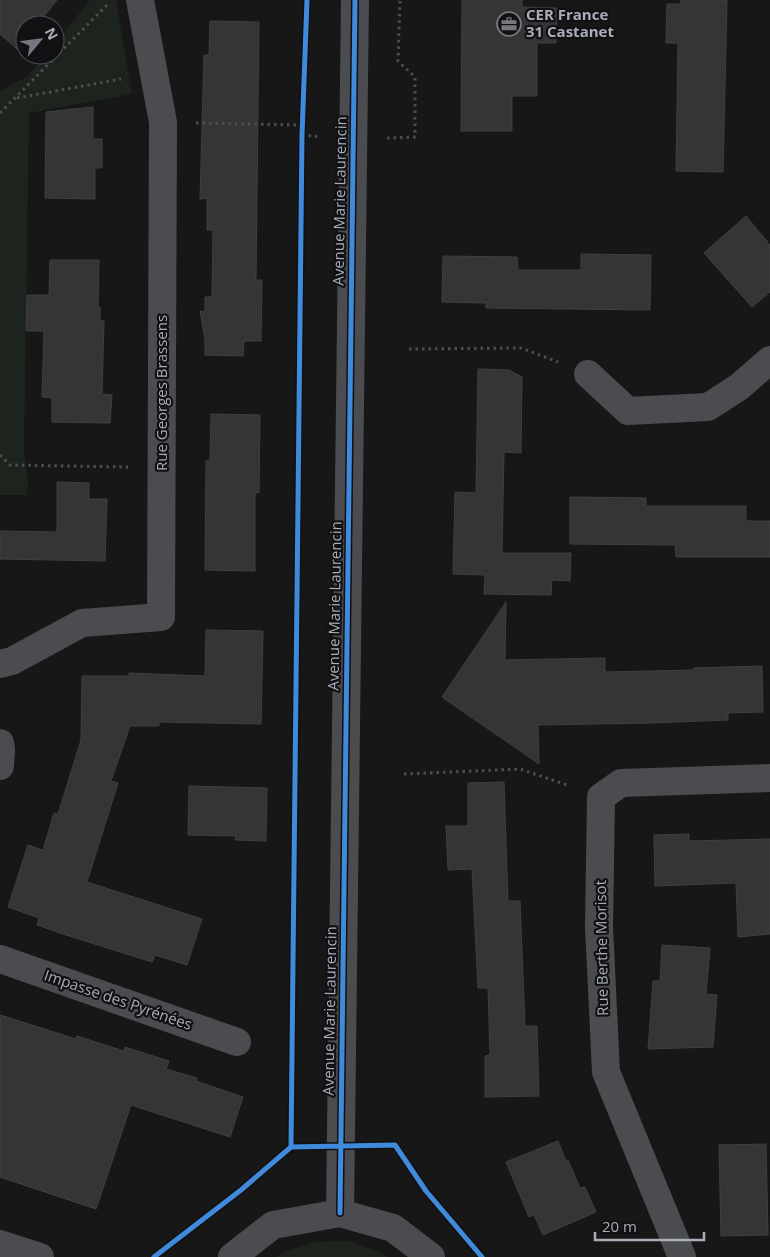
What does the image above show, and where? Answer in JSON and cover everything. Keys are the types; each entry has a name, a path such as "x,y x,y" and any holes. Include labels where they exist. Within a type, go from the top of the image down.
{"street":[{"name":"Rue Georges Brassens","path":"0,664 12,661 82,623 161,617 163,122 140,0"},
{"name":"Avenue Marie Laurencin","path":"340,1213 355,0"},
{"path":"588,374 628,411 708,406 739,387 770,360"},
{"path":"0,743 0,766"},
{"path":"601,797 621,783 770,778"},
{"name":"Rue Berthe Morisot","path":"601,797 599,927 606,1072 682,1257"},
{"name":"Impasse des Pyrénées","path":"0,958 237,1042"},
{"path":"232,1257 273,1226 340,1213 393,1228 431,1257"},
{"path":"0,1244 40,1257"}],"path":[{"path":"0,113 111,0"},
{"path":"15,98 154,74"},
{"path":"302,145 303,116"},
{"path":"163,122 302,126"},
{"path":"409,350 520,348 588,374"},
{"path":"0,455 10,465 162,467"},
{"path":"404,774 520,769 601,797"}],"shaded area":[{"path":"90,0 116,0 132,94 29,113 24,452 28,479 27,495 0,495 0,91 27,77 37,65 65,65 65,31"},
{"path":"348,1241 381,1252 388,1257 276,1257 281,1253 314,1242"}],"building":[{"path":"0,0 57,0 45,15 15,15 15,47 0,34"},
{"path":"462,0 522,0 522,7 557,8 556,43 537,43 537,96 512,96 512,131 461,131"},
{"path":"681,0 727,0 723,172 676,171 678,43 666,43 667,4 681,4"},
{"path":"210,21 259,22 256,280 262,280 261,341 244,341 243,356 205,355 205,339 200,311 205,312 205,297 212,297 213,230 207,230 207,198 200,199 204,55 209,55"},
{"path":"93,107 93,139 102,139 102,168 95,168 95,199 45,198 46,112"},
{"path":"746,216 770,245 770,292 752,307 704,253"},
{"path":"581,254 651,255 650,310 486,308 486,303 442,302 443,256 517,257 518,270 581,270"},
{"path":"50,260 99,260 98,307 100,307 100,321 104,321 102,394 112,395 110,423 52,422 52,398 42,397 44,331 26,331 27,295 49,295"},
{"path":"478,369 509,370 522,377 521,453 504,452 502,553 571,553 570,581 552,580 551,595 484,594 485,575 453,574 455,492 476,493"},
{"path":"211,414 260,415 259,493 255,492 255,571 205,570 206,461 210,461"},
{"path":"57,482 89,483 89,499 107,499 105,561 0,559 0,531 57,532"},
{"path":"570,497 646,498 646,506 746,506 746,521 770,521 770,557 676,557 675,545 570,544"},
{"path":"506,602 505,660 605,658 605,672 762,666 763,712 728,713 728,720 538,725 539,764 442,697"},
{"path":"206,630 263,631 261,724 159,722 159,726 130,726 111,781 118,783 87,882 202,919 187,965 155,955 152,962 66,935 37,925 39,918 8,907 28,845 43,850 54,813 58,814 81,740 82,676 129,676 129,673 205,676"},
{"path":"504,782 508,901 520,901 525,1026 537,1026 539,1096 485,1097 485,1056 490,1055 488,988 478,988 472,869 448,870 446,826 468,826 468,783"},
{"path":"189,786 267,788 266,841 235,840 236,836 188,835"},
{"path":"689,834 689,841 770,839 770,934 738,937 736,883 655,886 654,835"},
{"path":"662,945 710,948 706,994 717,995 713,1047 648,1049 653,981 660,981"},
{"path":"0,1015 76,1039 77,1036 124,1051 125,1047 169,1061 166,1069 197,1078 196,1081 243,1097 230,1137 131,1105 96,1209 0,1177"},
{"path":"558,1141 580,1188 585,1187 596,1212 543,1235 534,1215 529,1217 506,1162"},
{"path":"766,1144 768,1235 721,1236 719,1145"}],"cycle path":[{"path":"291,1147 302,135 307,0"},
{"path":"340,1213 355,0"},
{"path":"154,1257 241,1190 291,1147 395,1145 426,1191 482,1257"}],"place":[{"name":"CER France 31 Castanet","path":"509,24"}]}
